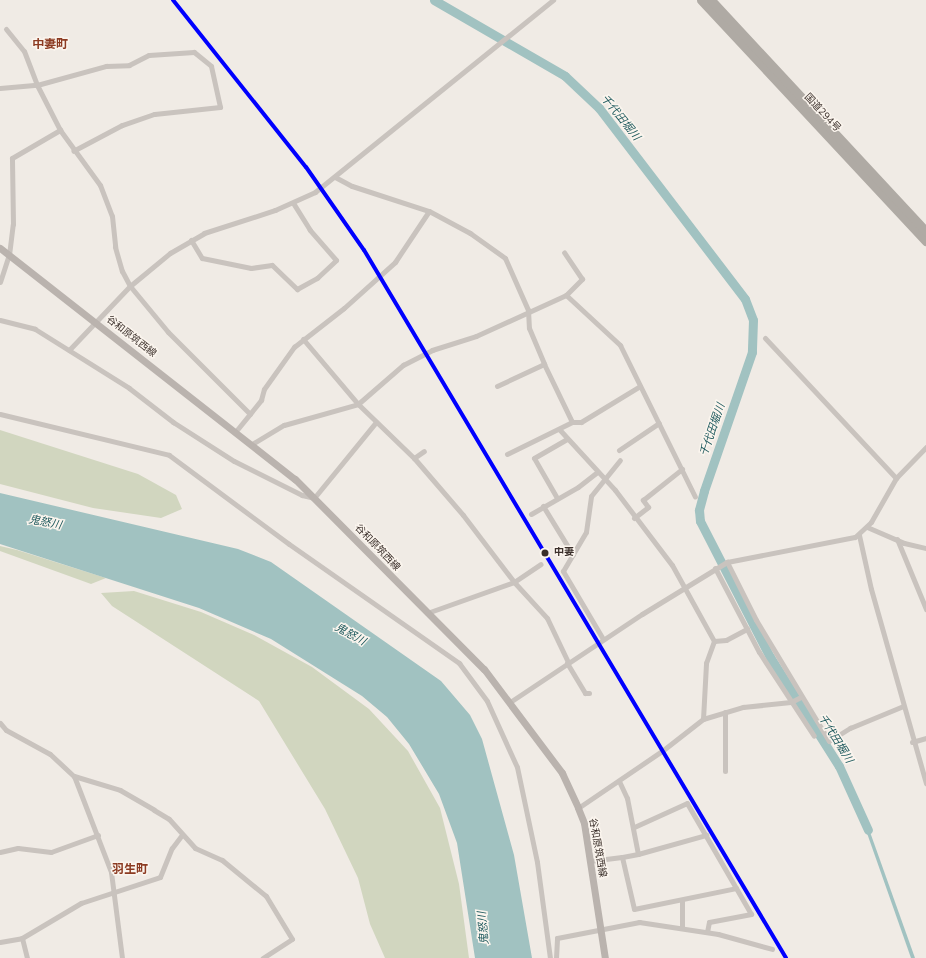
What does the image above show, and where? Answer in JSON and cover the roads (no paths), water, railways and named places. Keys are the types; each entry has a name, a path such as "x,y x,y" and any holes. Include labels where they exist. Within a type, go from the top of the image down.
{"highway":[{"name":"国道294号","path":"701,0 926,241"},
{"name":"国道294号","path":"711,0 926,231"}],"main road":[{"name":"谷和原筑西線","path":"0,248 252,444 314,498 427,613 470,654 510,702 562,773 578,808 584,823 605,958"}],"street":[{"path":"69,350 130,286 191,240 294,203 315,192 552,0"},
{"path":"6,29 24,51 37,85 60,130 73,151 100,185 107,199 114,223 115,246 130,286 168,332 250,414"},
{"path":"0,88 37,85 106,66 129,65 155,54 194,52 211,66 220,107 154,114 122,125 73,151"},
{"path":"0,282 9,255 14,191 12,158 60,130"},
{"path":"335,177 352,186 429,211 470,233 505,258 528,310 529,328 544,364 572,422"},
{"path":"191,240 202,258 251,268 272,265 298,289 317,278 336,260 310,230 294,203"},
{"path":"236,431 250,414 278,367 303,339 344,308 395,262 429,211"},
{"path":"252,444 284,425 358,404 403,365 432,350 476,336 528,310 566,295 582,279 564,252"},
{"path":"566,295 620,345 695,497"},
{"path":"0,320 34,329 69,350 234,461 272,482 314,498 376,422"},
{"path":"765,338 896,478"},
{"path":"303,339 358,404 414,458 463,515 514,582 547,618 567,663 585,693 589,693"},
{"path":"497,386 544,364"},
{"path":"507,454 572,422 581,422 640,386"},
{"path":"0,414 169,455 289,544 459,663 486,701 517,767 544,903 550,958"},
{"path":"618,450 659,423"},
{"path":"559,429 602,479 615,490 685,586 714,641 706,663 703,719"},
{"path":"557,498 534,458 567,439"},
{"path":"510,702 685,586 727,562 859,535 867,527 896,478 926,448"},
{"path":"414,458 424,451"},
{"path":"602,640 563,571 586,532 591,496 602,479 620,460"},
{"path":"634,518 648,507 643,500 682,470"},
{"path":"531,514 578,487 597,472"},
{"path":"543,506 573,555"},
{"path":"867,527 897,539 926,548"},
{"path":"859,535 912,742 924,767 926,783"},
{"path":"897,539 926,609"},
{"path":"727,562 756,620 801,697 829,741 850,728 903,706"},
{"path":"427,613 514,582 541,564"},
{"path":"716,568 747,629 791,702 814,736"},
{"path":"714,641 726,640 747,629"},
{"path":"578,808 619,781 703,719 725,712 791,702 801,697"},
{"path":"725,712 725,771"},
{"path":"0,723 6,730 50,754 74,776 111,872 122,958"},
{"path":"912,742 926,738"},
{"path":"74,776 120,790 169,819 181,836 195,848 222,860 266,896 292,939 263,958"},
{"path":"619,781 628,798 638,854"},
{"path":"634,827 687,804 751,914 709,922 707,932"},
{"path":"0,852 18,848 51,852 98,835"},
{"path":"590,861 638,854 706,835"},
{"path":"0,942 22,938 81,903 160,877 172,848 181,836"},
{"path":"622,857 634,909 736,888"},
{"path":"682,900 682,928"},
{"path":"556,958 557,938 639,922 707,932 772,949"},
{"path":"22,938 27,958"}],"water":[{"name":"鬼怒川","path":"0,493 238,549 271,562 441,681 470,715 482,739 514,855 532,958 475,958 457,843 439,794 409,744 387,717 362,696 271,639 199,608 0,544"},
{"path":"865,818 915,958 911,958 862,819"}],"waterway":[{"name":"千代田堀川","path":"434,0 565,76 599,108 745,299 753,320 752,352 704,491 699,510 700,521 770,657 839,766 868,830"}],"place":[{"name":"中妻","path":"545,553"}],"district":[{"name":"中妻町","path":"50,45"},
{"name":"羽生町","path":"130,870"}]}
